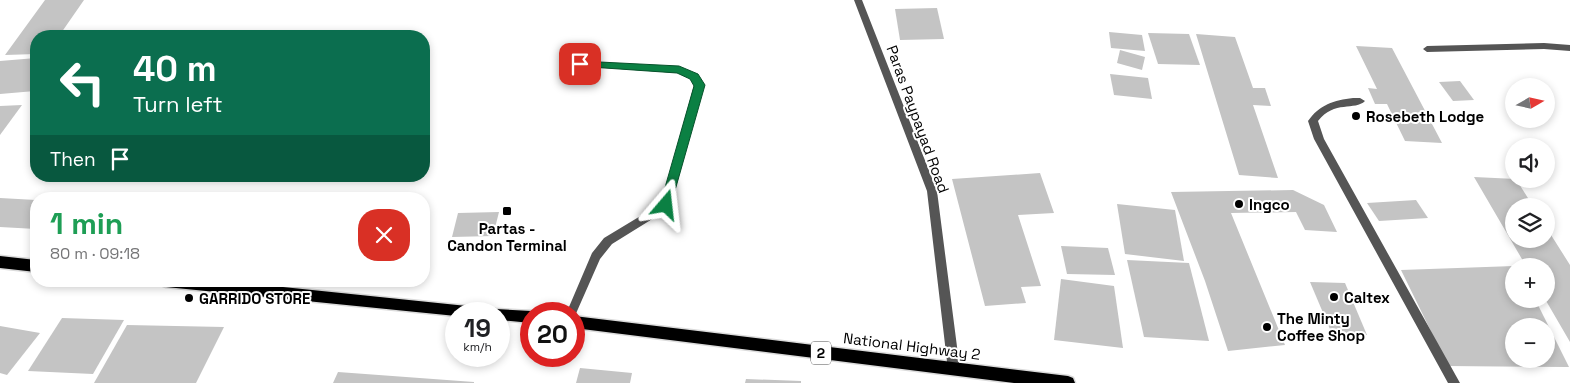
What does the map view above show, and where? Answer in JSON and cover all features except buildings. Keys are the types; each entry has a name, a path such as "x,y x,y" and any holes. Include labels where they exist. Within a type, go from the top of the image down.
{"main road":[{"path":"0,262 30,265"},
{"path":"225,287 445,309"},
{"name":"National Highway 2","path":"585,323 1068,383"}],"street":[{"name":"Paras Paypayad Road","path":"858,0 932,191 954,370"},
{"path":"1427,49 1544,46 1570,48"},
{"path":"576,302 596,256 608,241 666,205 700,85 694,77 679,70 580,64"},
{"path":"1360,101 1336,104 1320,111 1313,120 1319,139 1454,383"}],"place":[{"name":"Rosebeth Lodge","path":"1356,116"},
{"name":"Ingco","path":"1239,204"},
{"name":"Partas - Candon Terminal","path":"507,211"},
{"name":"Caltex","path":"1334,297"},
{"name":"GARRIDO STORE","path":"189,298"},
{"name":"The Minty Coffee Shop","path":"1267,327"}],"route":[{"path":"580,64 679,70 694,77 700,85 666,205"}]}
